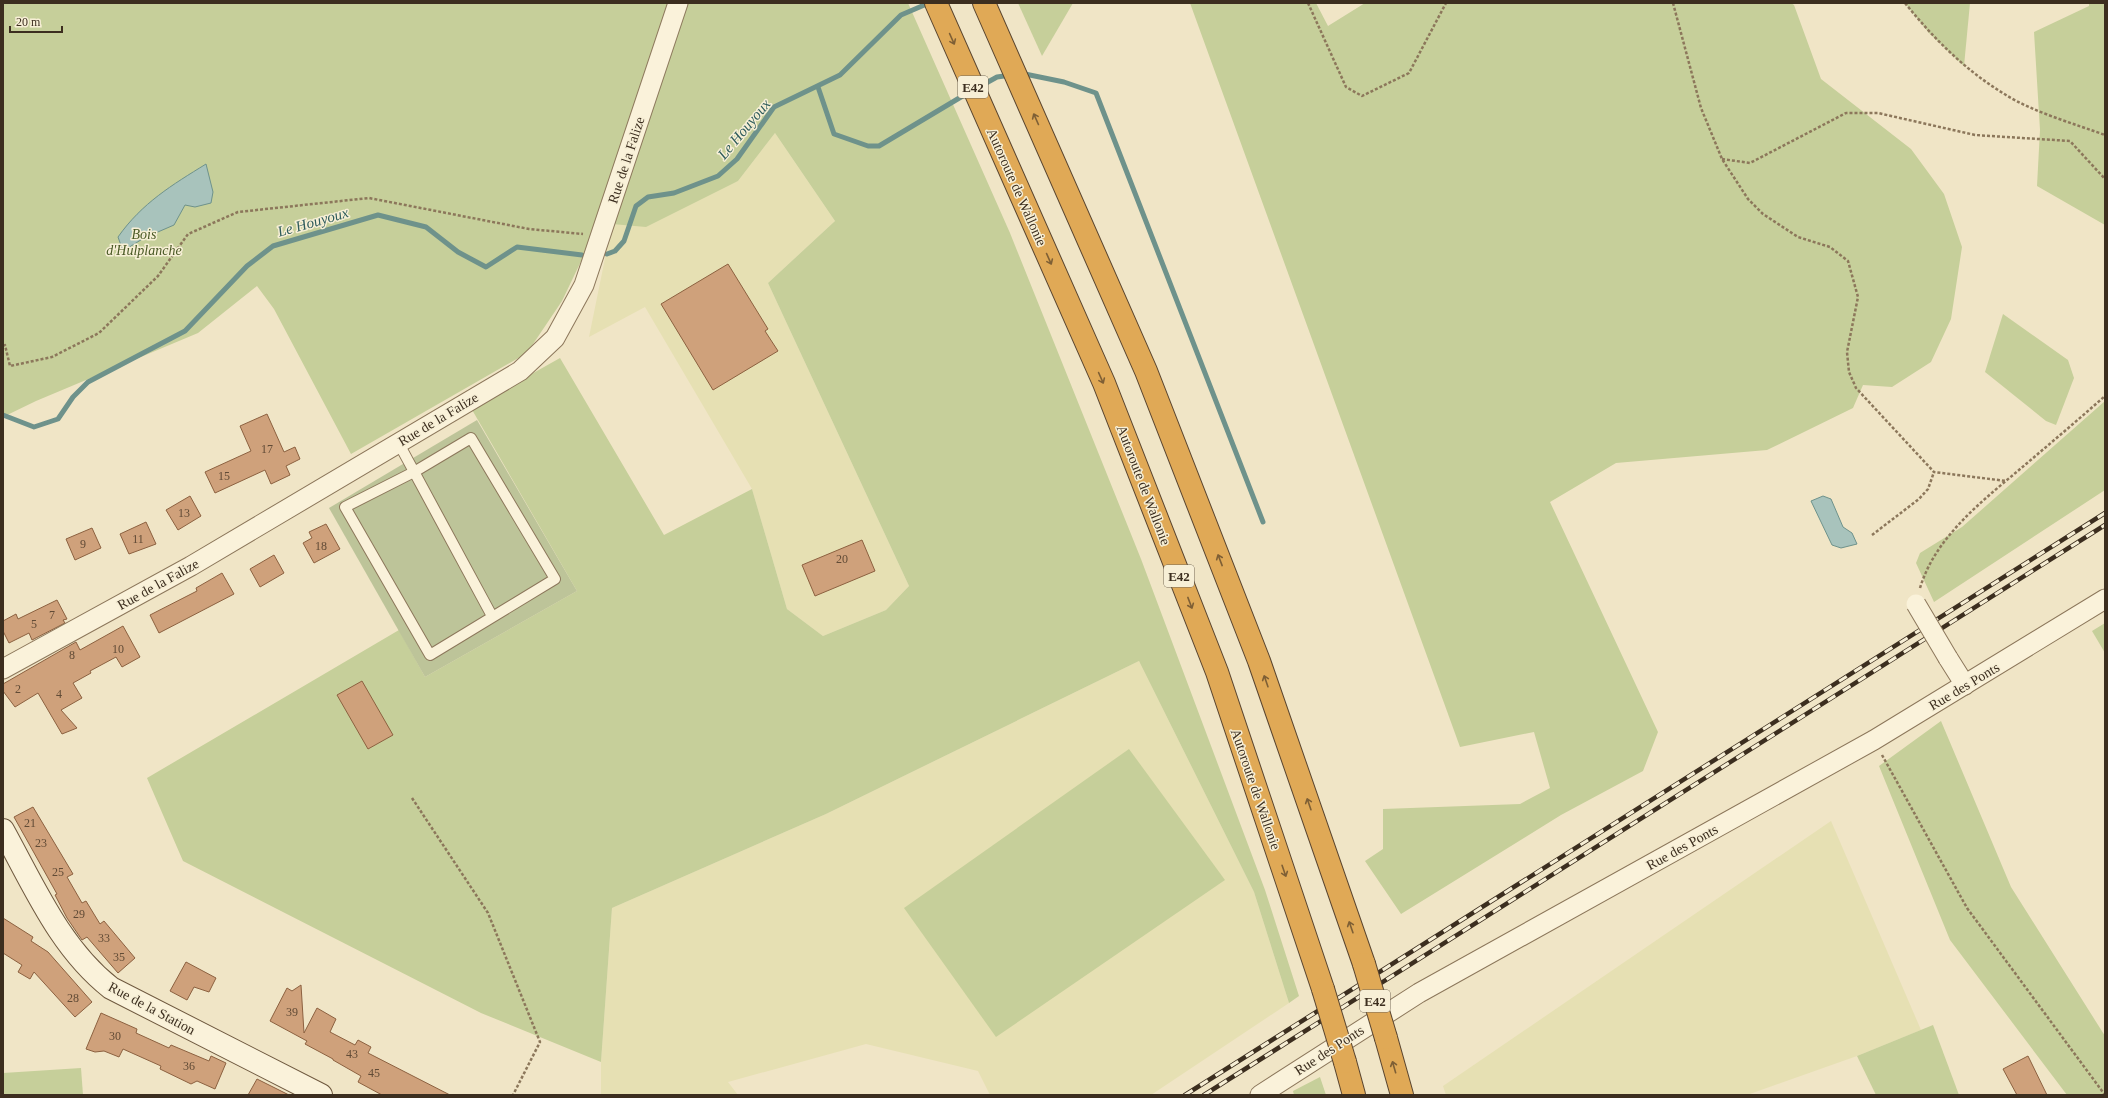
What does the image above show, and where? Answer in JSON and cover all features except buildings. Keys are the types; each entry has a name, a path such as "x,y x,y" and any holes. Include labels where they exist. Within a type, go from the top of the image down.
{"highway":[{"name":"Autoroute de Wallonie","path":"936,3 1104,383 1217,672 1324,989 1354,1095"},
{"name":"E42","path":"984,3 1052,154 1146,371 1259,661 1364,964 1402,1095"}],"street":[{"name":"Rue de la Falize","path":"3,668 191,566 520,370 555,338 584,284 678,3"},
{"name":"Rue des Ponts","path":"1260,1095 1419,993 1874,740 2105,599"},
{"path":"1916,604 1965,685"},
{"name":"Rue de la Station","path":"3,830 68,944 95,975 111,988 321,1095"}],"lane":[{"path":"471,438 555,579 430,655 345,507 414,472 471,438"},
{"path":"398,442 492,616"}],"path":[{"path":"1308,3 1346,87 1362,96 1409,73 1446,3"},
{"path":"1673,3 1701,108 1722,159 1748,200 1763,214 1798,237 1830,247 1848,261 1858,297 1847,352 1849,372 1856,388 1934,472 2006,481"},
{"path":"1905,3 1929,33 1964,66 2007,96 2105,135"},
{"path":"1722,159 1750,163 1846,114 1878,113 1975,134 2070,141 2105,179"},
{"path":"3,346 5,345 10,366 52,357 99,333 158,276 188,234 238,212 369,198 529,229 601,235"},
{"path":"1921,586 1928,566 1954,529 2006,481 2105,396"},
{"path":"1872,535 1919,499 1928,489 1934,472"},
{"path":"1874,740 1967,908 2105,1095"},
{"path":"412,798 488,913 540,1042 513,1095"}],"shaded area":[{"path":"775,133 835,221 768,283 909,586 886,610 823,636 787,609 752,489 645,307 589,337 612,224 738,181"},
{"path":"1139,661 1254,892 1289,1003 1151,1095 990,1095 978,1071 866,1044 728,1082 738,1095 601,1095 601,1062 612,908 826,814"},
{"path":"1831,821 1921,1030 1857,1056 1747,1095 1446,1095 1443,1086"}],"green space":[{"name":"Bois d'Hulplanche","path":"3,3 670,3 596,230 562,301 527,353 351,454 274,309 257,286 198,333 36,401 3,417"},
{"path":"686,3 908,3 1010,233 1141,559 1265,890 1299,996 1289,1003 1254,892 1139,661 826,814 612,908 601,1062 481,1013 183,861 147,778 399,630 425,677 577,591 471,408 560,358 664,535 752,489 787,609 823,636 886,610 909,586 768,283 835,221 775,133 738,181 646,227 612,224"},
{"path":"1018,3 1073,3 1042,56"},
{"path":"1190,3 1316,3 1328,26 1365,3 1791,3 1794,5 1821,79 1911,149 1944,194 1962,247 1951,319 1931,362 1892,387 1863,385 1853,408 1767,450 1616,463 1550,502 1658,732 1643,771 1561,815 1401,914 1365,861 1383,849 1383,809 1520,804 1550,788 1534,732 1460,747"},
{"path":"1905,3 1970,3 1964,66 1929,33"},
{"path":"2089,3 2105,3 2105,225 2037,186 2040,130 2034,32 2089,6"},
{"path":"2003,314 2068,360 2074,378 2056,425 2046,421 1985,372"},
{"path":"2105,401 2105,490 1934,602 1916,563 1920,553 1962,527"},
{"path":"477,420 577,591 425,677 329,508"},
{"path":"2105,623 2105,653 2092,631"},
{"path":"1941,721 2011,887 2105,1036 2105,1095 2067,1095 1950,940 1879,766"},
{"path":"1129,749 1225,880 996,1037 904,908"},
{"path":"1933,1025 1959,1095 1876,1095 1857,1056"},
{"path":"81,1068 83,1095 3,1095 3,1073"},
{"path":"1320,1077 1326,1095 1294,1095 1293,1091"}],"water":[{"path":"206,164 213,192 211,203 195,207 185,205 174,225 144,238 123,251 118,237 137,214 147,204 170,187"},
{"path":"1823,496 1831,499 1843,527 1852,533 1857,544 1841,548 1832,545 1811,501"}],"waterway":[{"name":"Le Houyoux","path":"607,254 615,251 624,241 636,206 648,197 674,193 718,176 737,159 774,107 840,75 901,15 929,3"},
{"path":"1020,73 1064,82 1096,93 1263,522"},
{"path":"979,87 997,77 1011,75"},
{"path":"818,87 834,134 868,146 879,146 971,91"},
{"name":"Le Houyoux","path":"3,415 34,427 58,419 73,397 88,382 185,331 247,266 273,246 378,215 426,227 458,252 486,267 517,247 582,255"}],"railway":[{"path":"1185,1095 2105,513"},
{"path":"1204,1095 2105,525"}]}
